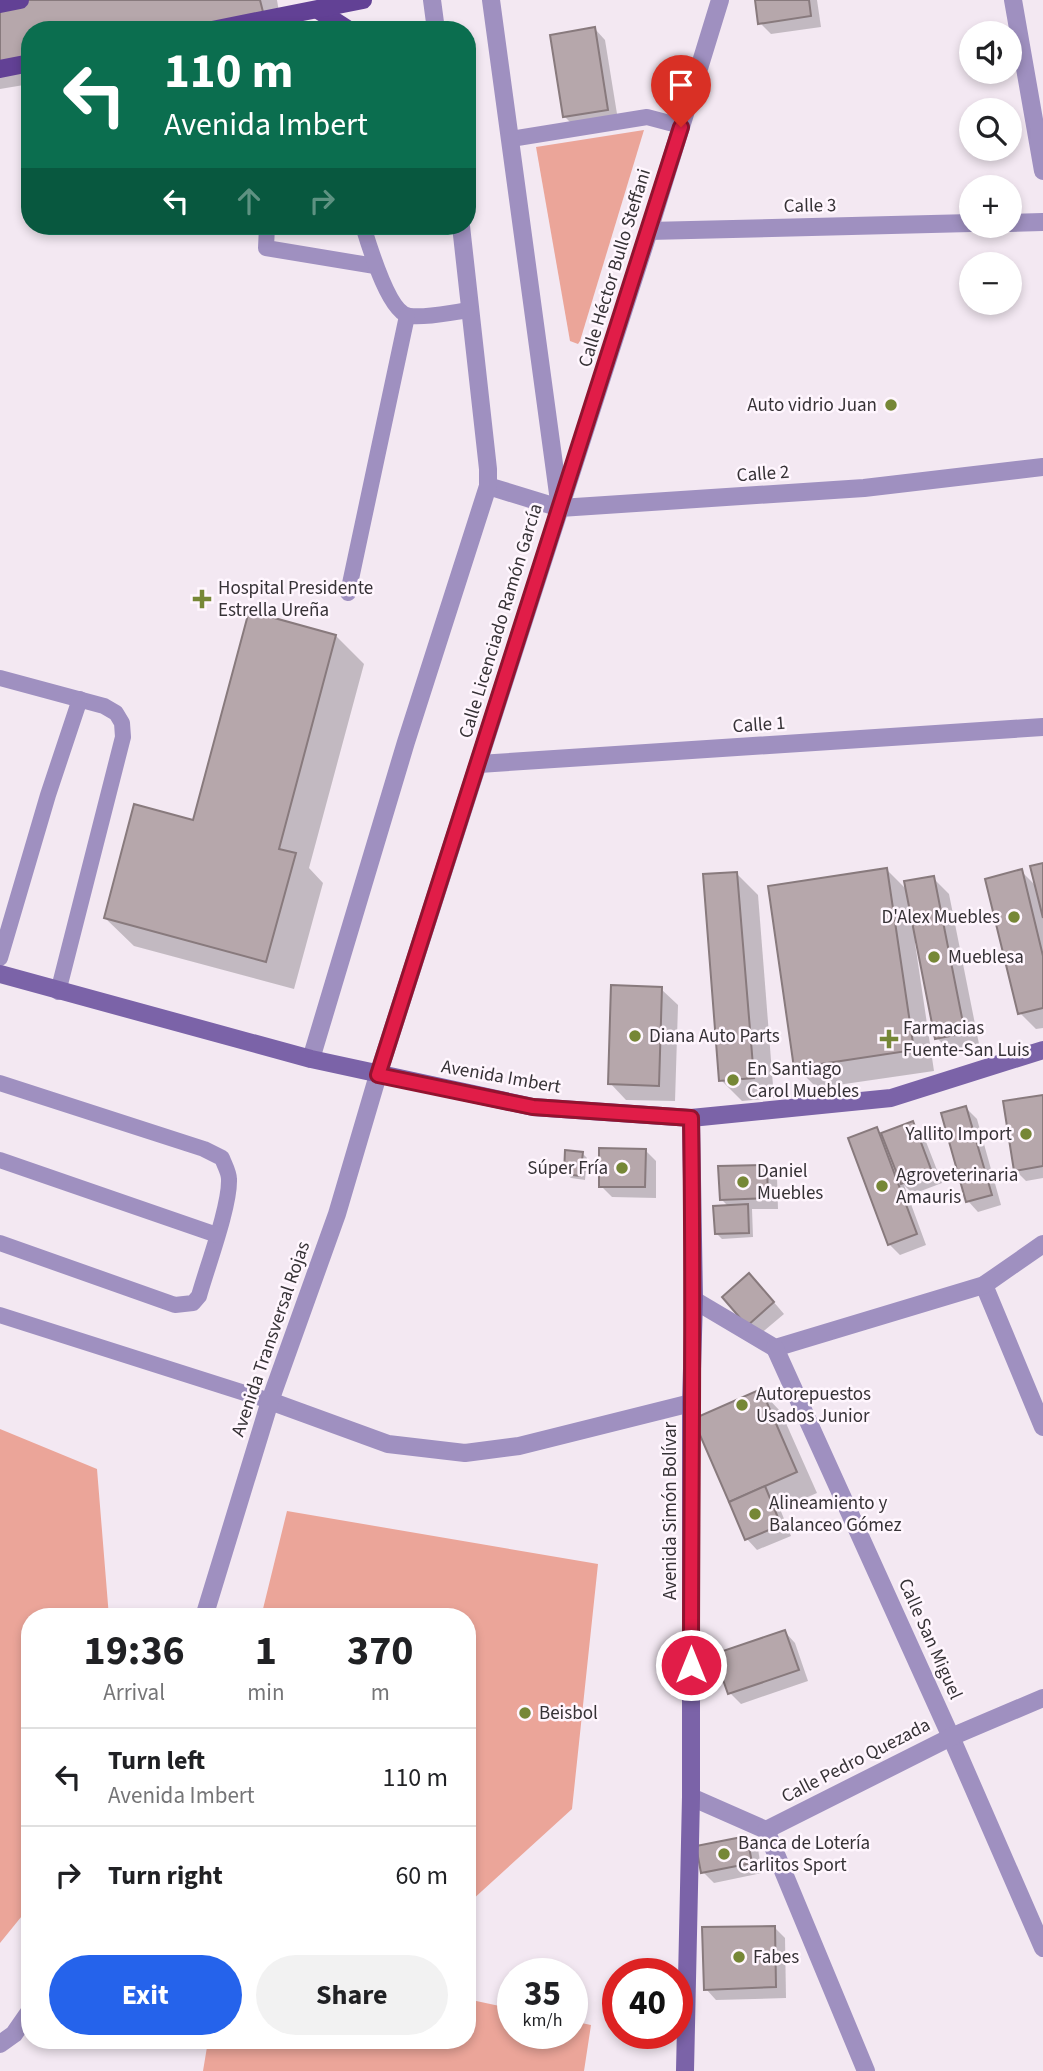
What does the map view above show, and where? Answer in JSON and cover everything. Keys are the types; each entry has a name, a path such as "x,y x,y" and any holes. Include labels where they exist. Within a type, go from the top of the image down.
{"main road":[{"path":"0,4 20,0"},
{"path":"260,21 363,0"},
{"path":"318,10 335,21"},
{"path":"0,69 21,65"},
{"name":"Avenida Imbert","path":"0,974 311,1059 533,1107 691,1118 891,1098 1043,1050"},
{"name":"Avenida Simón Bolívar","path":"685,2071 691,1797 691,1403 694,1300 691,1118"}],"street":[{"path":"432,0 435,21"},
{"name":"Calle Licenciado Ramón García","path":"378,1075 560,508 491,0"},
{"name":"Calle Héctor Bullo Steffani","path":"560,508 720,0"},
{"path":"1013,0 1043,172"},
{"path":"1022,223 1043,222"},
{"name":"Calle 3","path":"649,231 959,223"},
{"path":"311,1059 406,742 488,486 462,235"},
{"name":"Calle 2","path":"488,486 560,508 864,488 1043,467"},
{"name":"Calle 1","path":"479,764 1043,727"},
{"name":"Avenida Transversal Rojas","path":"207,1608 270,1401 337,1214 378,1075"},
{"path":"694,1300 775,1348 984,1285 1043,1244"},
{"path":"984,1285 1043,1427"},
{"name":"Calle San Miguel","path":"775,1348 1043,1948"},
{"path":"270,1401 388,1444 465,1453 519,1446 691,1403"},
{"name":"Calle Pedro Quezada","path":"766,1830 951,1737 1043,1698"},
{"path":"691,1797 766,1830 866,2071"},
{"path":"0,2044 14,2034 21,2024"}],"lane":[{"path":"511,139 647,117 681,127"},
{"path":"267,235 266,248 374,266"},
{"path":"365,235 374,266 398,310 407,316 471,310"},
{"path":"348,593 407,316"},
{"path":"0,678 104,706 116,713 122,723 124,737 58,992"},
{"path":"0,958 48,795 80,699"},
{"path":"0,1083 204,1149 222,1158 229,1177 228,1196 199,1296 193,1303 185,1306 175,1305 0,1243"},
{"path":"0,1160 216,1235"},
{"path":"0,1315 270,1401"}],"shaded area":[{"path":"644,130 578,344 570,341 536,147"},
{"path":"0,1429 97,1469 108,1608 21,1608 21,1917 0,1943"},
{"name":"Beisbol","path":"287,1511 598,1564 572,1809 476,1896 476,1608 263,1608"},
{"path":"476,2001 497,2006 497,2049 587,2049 584,2071 203,2071 207,2049 476,2049"}],"building":[{"path":"0,0 260,0 264,16 238,21 21,21 21,61 0,65"},
{"path":"755,0 809,0 811,16 758,24"},
{"path":"595,27 608,110 563,117 550,35"},
{"path":"249,611 336,635 279,849 296,853 266,962 104,918 134,804 193,820"},
{"path":"1043,863 1043,918 1030,866"},
{"path":"887,868 914,1050 794,1068 768,886"},
{"name":"D'Alex Muebles","path":"1022,869 1043,956 1043,1008 1018,1014 985,879"},
{"path":"737,872 754,1078 719,1081 703,874"},
{"name":"Mueblesa","path":"934,876 965,1033 935,1039 904,881"},
{"name":"Diana Auto Parts","path":"611,985 662,987 659,1086 608,1084"},
{"name":"Yallito Import","path":"1043,1095 1043,1166 1014,1171 1003,1101"},
{"path":"966,1106 992,1195 966,1202 941,1113"},
{"path":"913,1121 932,1172 901,1184 881,1133"},
{"name":"Agroveterinaria Amauris","path":"877,1127 917,1234 888,1245 848,1138"},
{"name":"Súper Fría","path":"599,1148 646,1149 645,1187 599,1187"},
{"path":"565,1150 583,1152 580,1176 564,1174"},
{"name":"Daniel Muebles","path":"767,1165 768,1198 720,1200 718,1166"},
{"path":"748,1204 749,1233 715,1234 713,1206"},
{"path":"749,1273 774,1302 747,1326 722,1297"},
{"path":"761,1389 797,1472 729,1502 693,1419"},
{"name":"Alineamiento y Balanceo Gómez","path":"765,1486 781,1525 745,1540 729,1502"},
{"path":"785,1630 799,1670 728,1694 714,1654"},
{"name":"Banca de Lotería Carlitos Sport","path":"747,1836 752,1863 701,1873 696,1846"},
{"name":"Fabes","path":"775,1926 776,1987 704,1990 702,1927"}],"place":[{"name":"Auto vidrio Juan","path":"891,405"},
{"name":"Hospital Presidente Estrella Ureña","path":"202,599"},
{"name":"D'Alex Muebles","path":"1014,917"},
{"name":"Mueblesa","path":"934,957"},
{"name":"Diana Auto Parts","path":"635,1036"},
{"name":"Farmacias Fuente-San Luis","path":"889,1039"},
{"name":"En Santiago Carol Muebles","path":"733,1080"},
{"name":"Yallito Import","path":"1026,1134"},
{"name":"Súper Fría","path":"622,1168"},
{"name":"Daniel Muebles","path":"743,1182"},
{"name":"Agroveterinaria Amauris","path":"882,1186"},
{"name":"Autorepuestos Usados Junior","path":"742,1405"},
{"name":"Alineamiento y Balanceo Gómez","path":"755,1514"},
{"name":"Beisbol","path":"525,1713"},
{"name":"Banca de Lotería Carlitos Sport","path":"724,1854"},
{"name":"Fabes","path":"739,1957"}],"route":[{"path":"681,127 378,1075 533,1107 691,1118 694,1300 691,1403 691,1665"}]}
